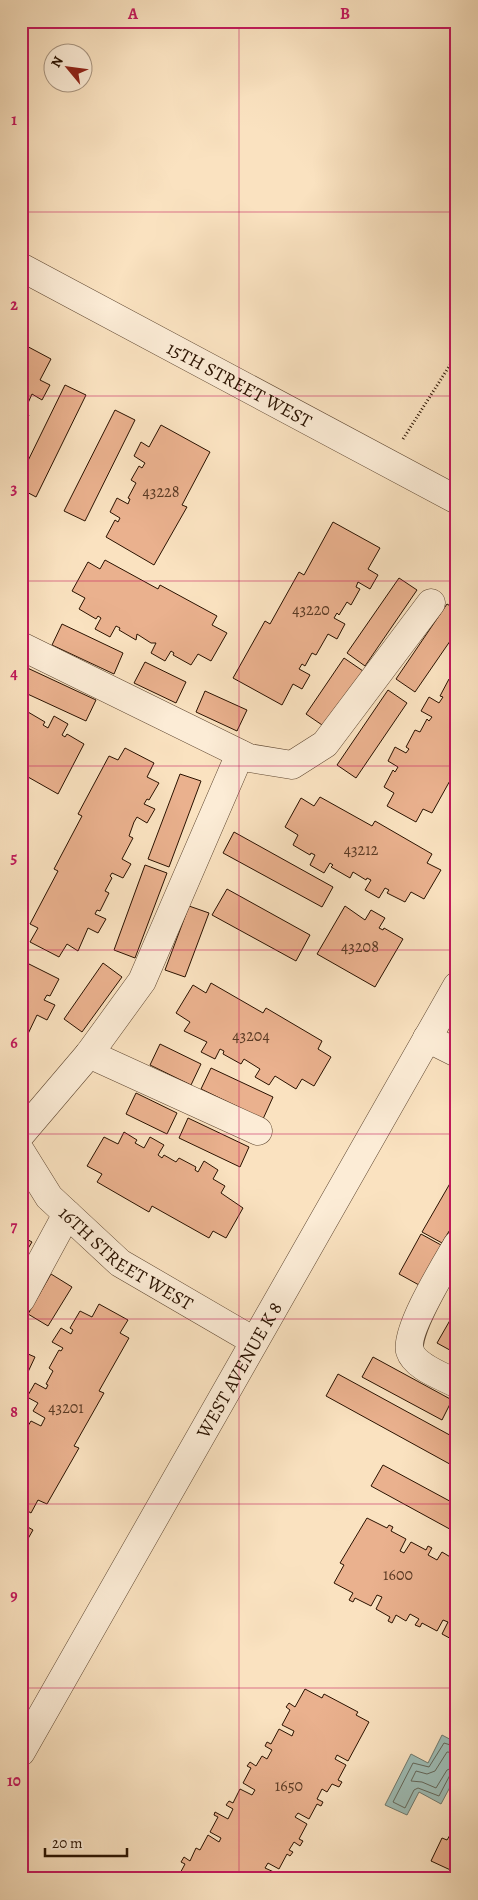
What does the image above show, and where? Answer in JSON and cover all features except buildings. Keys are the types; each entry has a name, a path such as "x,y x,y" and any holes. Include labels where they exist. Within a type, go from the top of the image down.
{"street":[{"name":"15TH STREET WEST","path":"21,267 457,500"},
{"path":"21,646 249,758 292,765 325,744 431,602"},
{"path":"21,1134 89,1054 142,981 240,754"},
{"name":"WEST AVENUE K 8","path":"21,1752 457,986"},
{"path":"427,1038 457,1053"},
{"path":"89,1054 258,1130"},
{"name":"16TH STREET WEST","path":"21,1152 49,1197 120,1263 254,1341"},
{"path":"21,1299 67,1214"},
{"path":"457,1244 415,1323 410,1338 410,1350 419,1363 457,1384"}],"path":[{"path":"386,462 418,418 457,354"}],"water":[{"path":"442,1735 457,1743 457,1774 441,1804 419,1792 407,1815 385,1805 411,1754 428,1763"}]}
